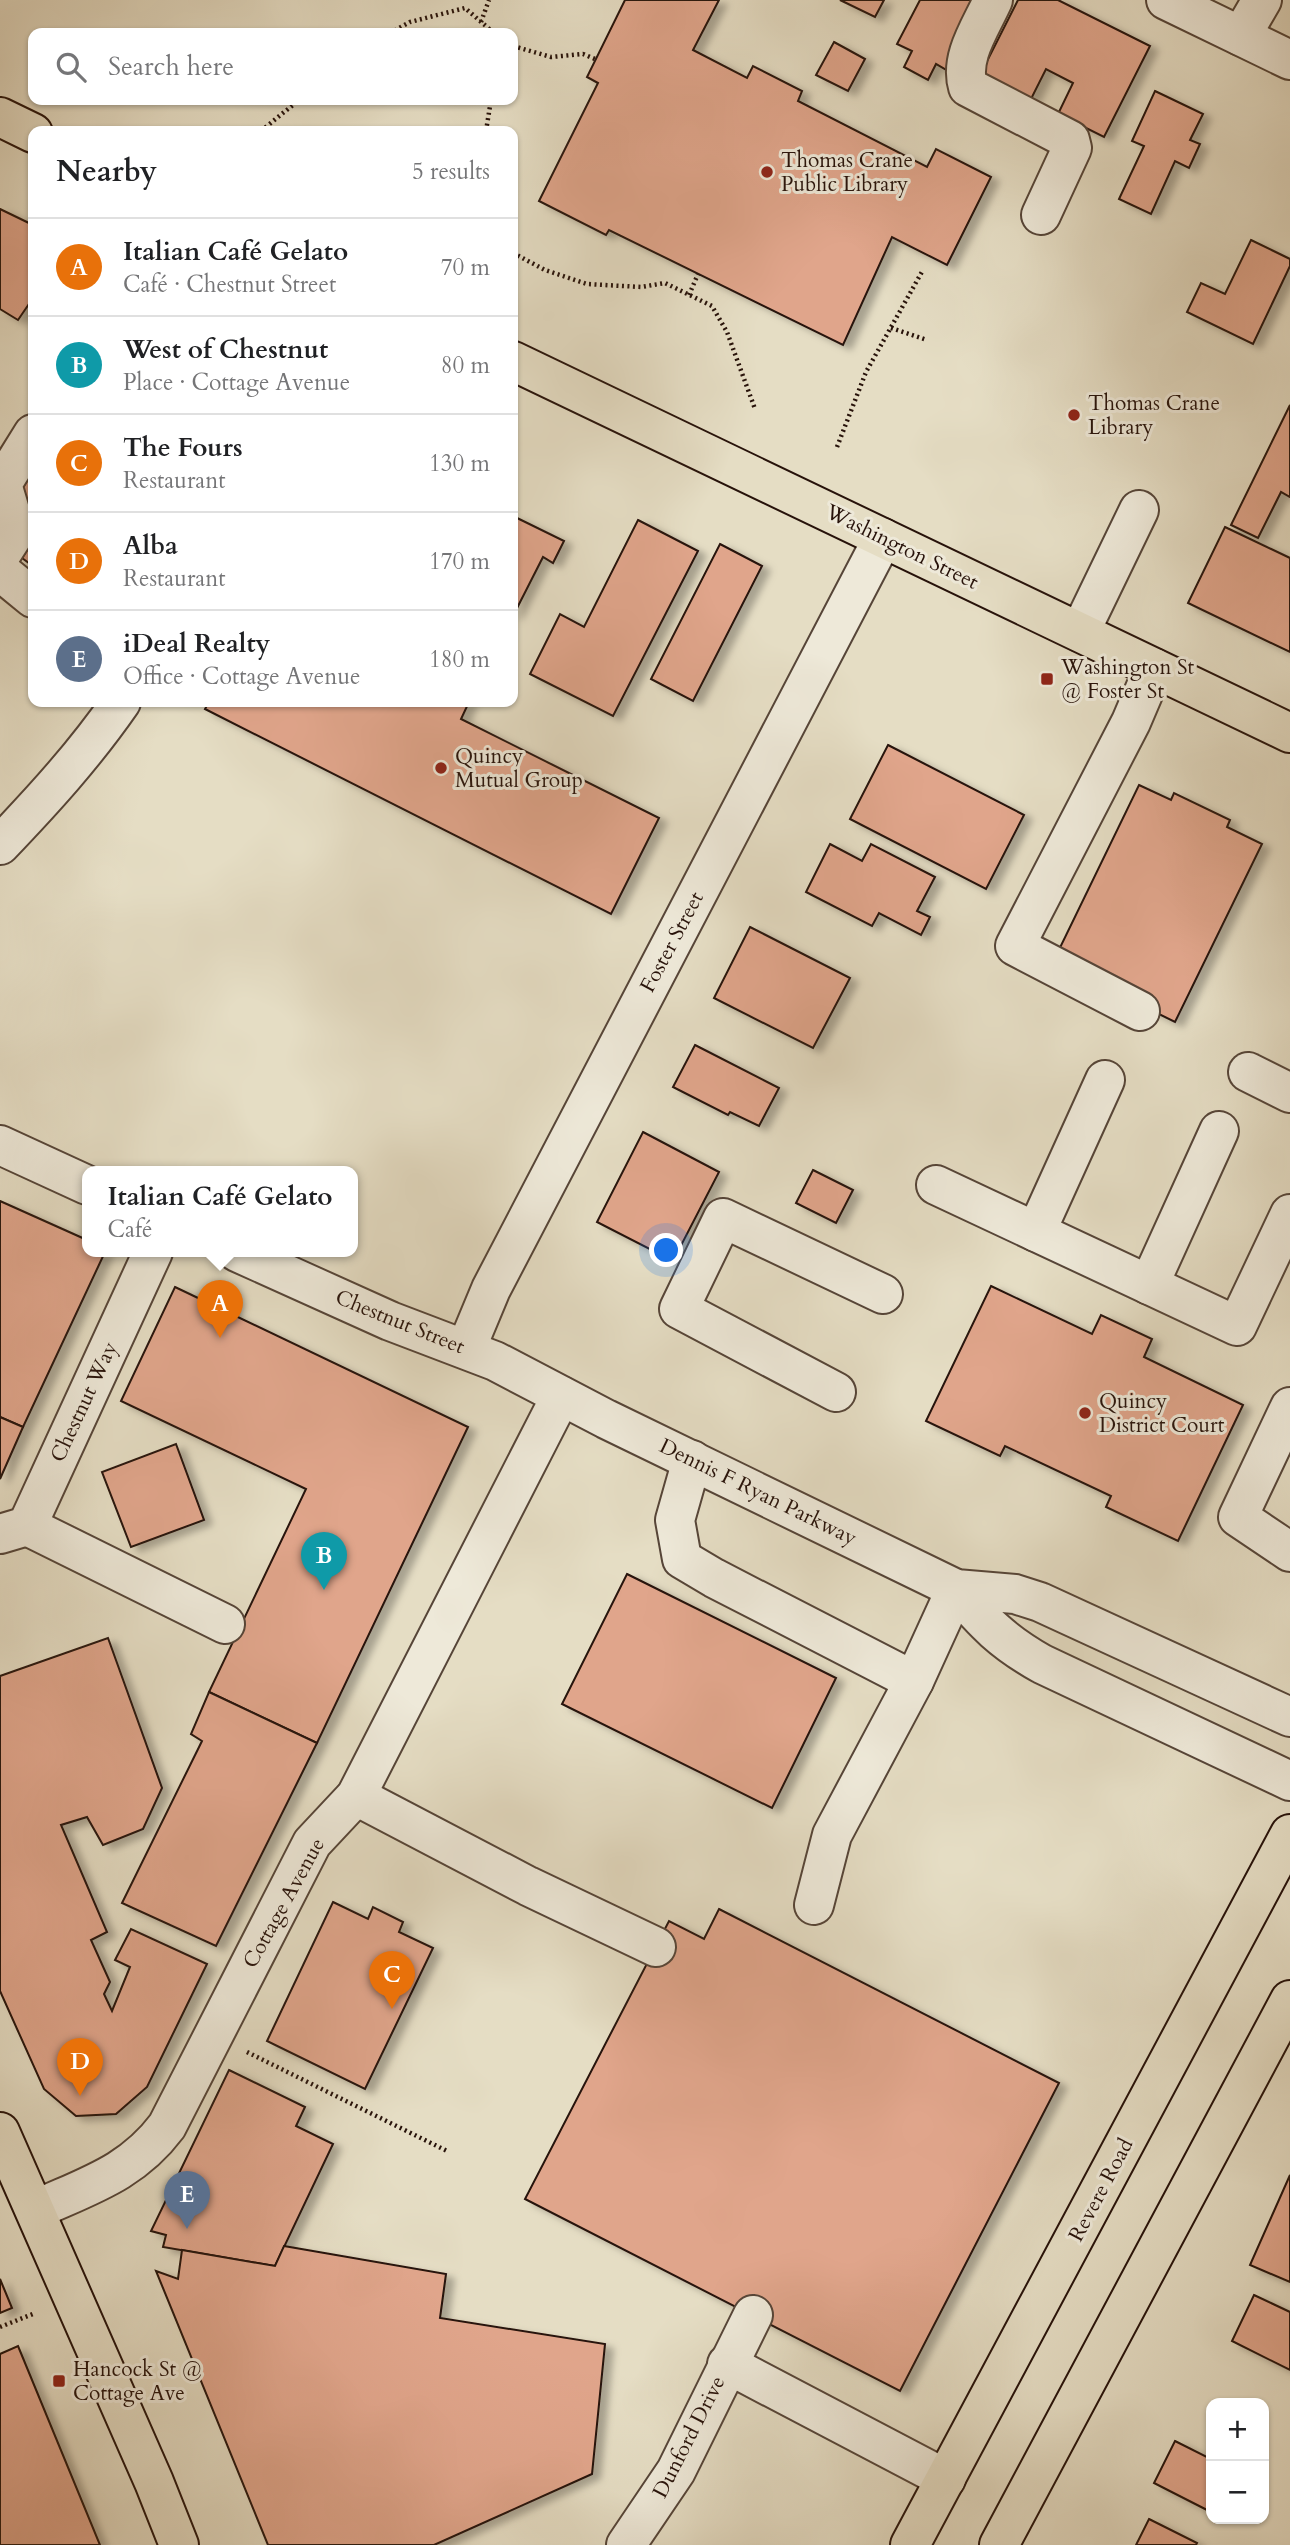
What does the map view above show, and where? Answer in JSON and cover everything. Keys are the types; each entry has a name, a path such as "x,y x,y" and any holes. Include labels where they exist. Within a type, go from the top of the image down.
{"main road":[{"path":"0,117 28,131"},
{"name":"Washington Street","path":"518,363 1290,733"},
{"name":"Revere Road","path":"910,2545 1290,1834"},
{"path":"999,2545 1290,2000"},
{"path":"0,2132 154,2482 179,2545"}],"street":[{"path":"993,0 966,59 964,74 968,87 1070,140 1072,148 1041,215"},
{"path":"1166,0 1290,60"},
{"path":"1241,36 1262,0"},
{"path":"0,556 16,531 2,484 28,442"},
{"path":"1080,632 1139,510"},
{"name":"Foster Street","path":"466,1349 491,1289 883,538"},
{"path":"0,571 28,594"},
{"path":"1140,1011 1015,946 1131,722 1154,668"},
{"path":"0,845 66,775 93,743 118,707"},
{"path":"1248,1072 1290,1093"},
{"path":"1036,1232 1105,1080"},
{"path":"1149,1285 1219,1131"},
{"path":"0,1145 82,1183"},
{"path":"936,1185 1237,1326 1290,1214"},
{"path":"836,1392 679,1309 723,1218 883,1294"},
{"name":"Chestnut Way","path":"14,1530 150,1257"},
{"name":"Chestnut Street","path":"248,1257 390,1321 495,1361 561,1396"},
{"name":"Dennis F Ryan Parkway","path":"561,1396 956,1589 1015,1594 1040,1602 1290,1717"},
{"name":"Cottage Avenue","path":"35,2210 118,2172 136,2160 153,2144 173,2115 312,1843 356,1796 561,1396"},
{"path":"1290,1407 1238,1517 1290,1552"},
{"path":"692,1460 675,1520 682,1559 914,1681"},
{"path":"14,1530 225,1624"},
{"path":"814,1905 832,1835 914,1681 956,1589"},
{"name":"Dennis F Ryan Parkway","path":"956,1589 995,1634 1018,1651 1290,1781"},
{"path":"356,1796 528,1886 656,1947"},
{"name":"Dunford Drive","path":"626,2545 676,2471 753,2315"},
{"path":"727,2364 946,2479"}],"path":[{"path":"481,22 489,0"},
{"path":"399,28 410,22 465,8 488,28"},
{"path":"518,47 551,57 583,54 595,59"},
{"path":"267,126 293,105"},
{"path":"487,126 490,105"},
{"path":"518,256 545,270 587,284 641,287 665,283 712,306 727,332 755,409"},
{"path":"837,447 866,372 923,270"},
{"path":"689,295 698,274"},
{"path":"891,328 928,340"},
{"path":"214,2036 447,2151"},
{"path":"0,2327 33,2314"}],"building":[{"name":"Thomas Crane Public Library","path":"625,0 719,0 693,50 747,78 753,66 802,91 798,101 927,167 936,149 991,177 947,265 892,237 843,345 609,230 606,235 539,201 598,83 587,77"},
{"path":"840,0 884,0 875,17"},
{"path":"920,0 986,0 950,72 936,64 928,80 904,67 912,51 897,44"},
{"path":"1018,0 1058,0 1150,46 1104,137 1058,114 1073,83 1046,69 1031,99 981,73"},
{"path":"834,42 865,59 848,91 816,75"},
{"path":"1155,91 1203,114 1190,140 1200,144 1189,168 1175,161 1151,214 1119,199 1144,146 1132,141"},
{"path":"0,209 28,223 28,305 18,320 0,309"},
{"path":"1251,240 1290,259 1290,266 1253,344 1187,312 1201,283 1225,294"},
{"path":"1290,405 1290,497 1281,492 1258,538 1231,525"},
{"path":"28,479 28,504 17,497"},
{"path":"518,518 564,541 553,563 543,557 518,606"},
{"path":"638,520 698,551 613,716 530,674 560,614 584,627"},
{"path":"1225,527 1290,558 1290,652 1188,603"},
{"path":"720,544 762,566 693,701 651,679"},
{"path":"28,549 28,562 22,558"},
{"name":"Quincy Mutual Group","path":"467,707 461,719 659,818 611,914 205,709"},
{"path":"888,745 1024,815 986,889 850,819"},
{"path":"1139,785 1171,800 1174,793 1230,820 1227,827 1262,844 1175,1022 1053,962"},
{"path":"830,844 862,861 871,844 935,877 917,911 930,917 921,935 879,913 872,926 806,892"},
{"path":"750,927 850,978 813,1048 714,998"},
{"path":"695,1045 779,1088 759,1126 730,1112 728,1115 673,1087"},
{"path":"643,1132 719,1172 673,1261 597,1222"},
{"path":"813,1170 853,1190 836,1223 796,1203"},
{"path":"0,1201 82,1238 82,1257 103,1257 23,1427 0,1417"},
{"name":"Quincy District Court","path":"991,1286 1092,1334 1101,1315 1152,1339 1144,1357 1243,1405 1178,1541 1106,1507 1111,1496 1005,1446 1000,1456 926,1421"},
{"path":"175,1287 468,1427 317,1743 209,1692 306,1489 121,1401"},
{"path":"0,1417 23,1427 0,1479"},
{"path":"176,1444 204,1520 131,1547 102,1472"},
{"path":"627,1574 836,1678 772,1808 562,1704"},
{"path":"108,1638 162,1788 143,1829 103,1845 87,1817 61,1825 107,1932 91,1940 110,1982 104,1994 112,2011 130,1967 115,1960 131,1929 207,1964 147,2087 116,2114 76,2116 44,2089 0,1991 0,1676"},
{"path":"209,1692 317,1743 216,1946 122,1903 202,1741 191,1734"},
{"path":"333,1902 368,1919 373,1907 403,1922 399,1932 433,1948 365,2089 267,2041"},
{"path":"719,1909 1059,2083 900,2391 525,2199 669,1921 704,1939"},
{"path":"229,2070 305,2107 296,2126 333,2144 275,2266 163,2247 166,2235 151,2231"},
{"path":"1290,2175 1290,2282 1250,2265"},
{"path":"284,2246 446,2274 440,2318 605,2344 592,2474 434,2545 268,2545 156,2271 178,2279 182,2250 275,2266"},
{"path":"0,2279 12,2308 0,2313"},
{"path":"1254,2295 1290,2312 1290,2370 1232,2341"},
{"path":"18,2346 100,2545 0,2545 0,2354"},
{"path":"1175,2441 1206,2456 1206,2509 1154,2483"},
{"path":"1149,2519 1197,2543 1196,2545 1136,2545"}],"place":[{"name":"Thomas Crane Public Library","path":"767,172"},
{"name":"Thomas Crane Library","path":"1074,415"},
{"name":"Washington St @ Foster St","path":"1047,679"},
{"name":"Quincy Mutual Group","path":"441,768"},
{"name":"Italian Café Gelato","path":"220,1338"},
{"name":"Quincy District Court","path":"1085,1413"},
{"name":"West of Chestnut","path":"324,1590"},
{"name":"The Fours","path":"392,2009"},
{"name":"Alba","path":"80,2096"},
{"name":"iDeal Realty","path":"187,2229"},
{"name":"Hancock St @ Cottage Ave","path":"59,2381"}]}
